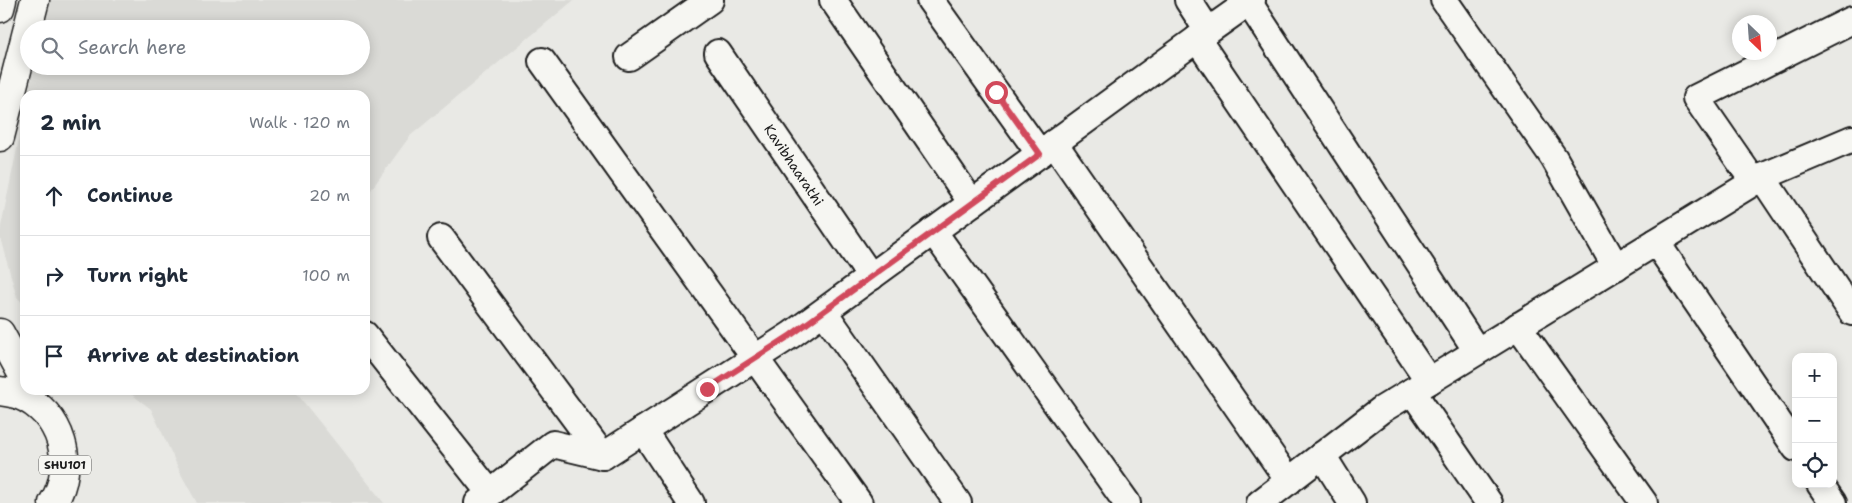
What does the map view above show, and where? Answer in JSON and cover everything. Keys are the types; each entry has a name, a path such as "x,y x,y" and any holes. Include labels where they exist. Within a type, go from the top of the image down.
{"main road":[{"path":"0,8 2,0"},
{"path":"30,20 35,0"},
{"path":"0,137 20,59"},
{"path":"0,333 20,370"},
{"name":"SHU101","path":"0,391 35,399 56,426 64,449 65,473 59,494 53,503"},
{"path":"65,473 74,503"}],"street":[{"path":"629,56 710,0"},
{"path":"833,0 972,203"},
{"path":"930,0 1047,148 1289,481"},
{"path":"1188,0 1202,35 1421,386 1489,503"},
{"path":"1444,0 1554,158 1616,267"},
{"path":"370,342 484,498 553,444 603,456 824,312 1251,1 1477,351"},
{"path":"1852,20 1696,98 1758,180 1852,312"},
{"name":"Kavibhaarathi","path":"718,53 871,277"},
{"path":"542,62 859,503"},
{"path":"1260,503 1381,410 1758,180 1852,139"},
{"path":"933,231 1127,503"},
{"path":"441,238 603,456"},
{"path":"1656,242 1793,443"},
{"path":"824,312 958,503"},
{"path":"1518,326 1644,503"},
{"path":"644,430 691,503"},
{"path":"1322,455 1352,503"},
{"path":"1823,488 1833,503"}],"shaded area":[{"path":"50,0 574,0 410,136 370,191 370,90 29,90 32,75 370,75 370,20 44,20"},
{"path":"20,134 20,300 17,297 0,238"},
{"path":"133,395 298,395 384,503 197,503 182,476 151,409"}],"route":[{"path":"707,389 824,312 1040,154 996,92"}]}
